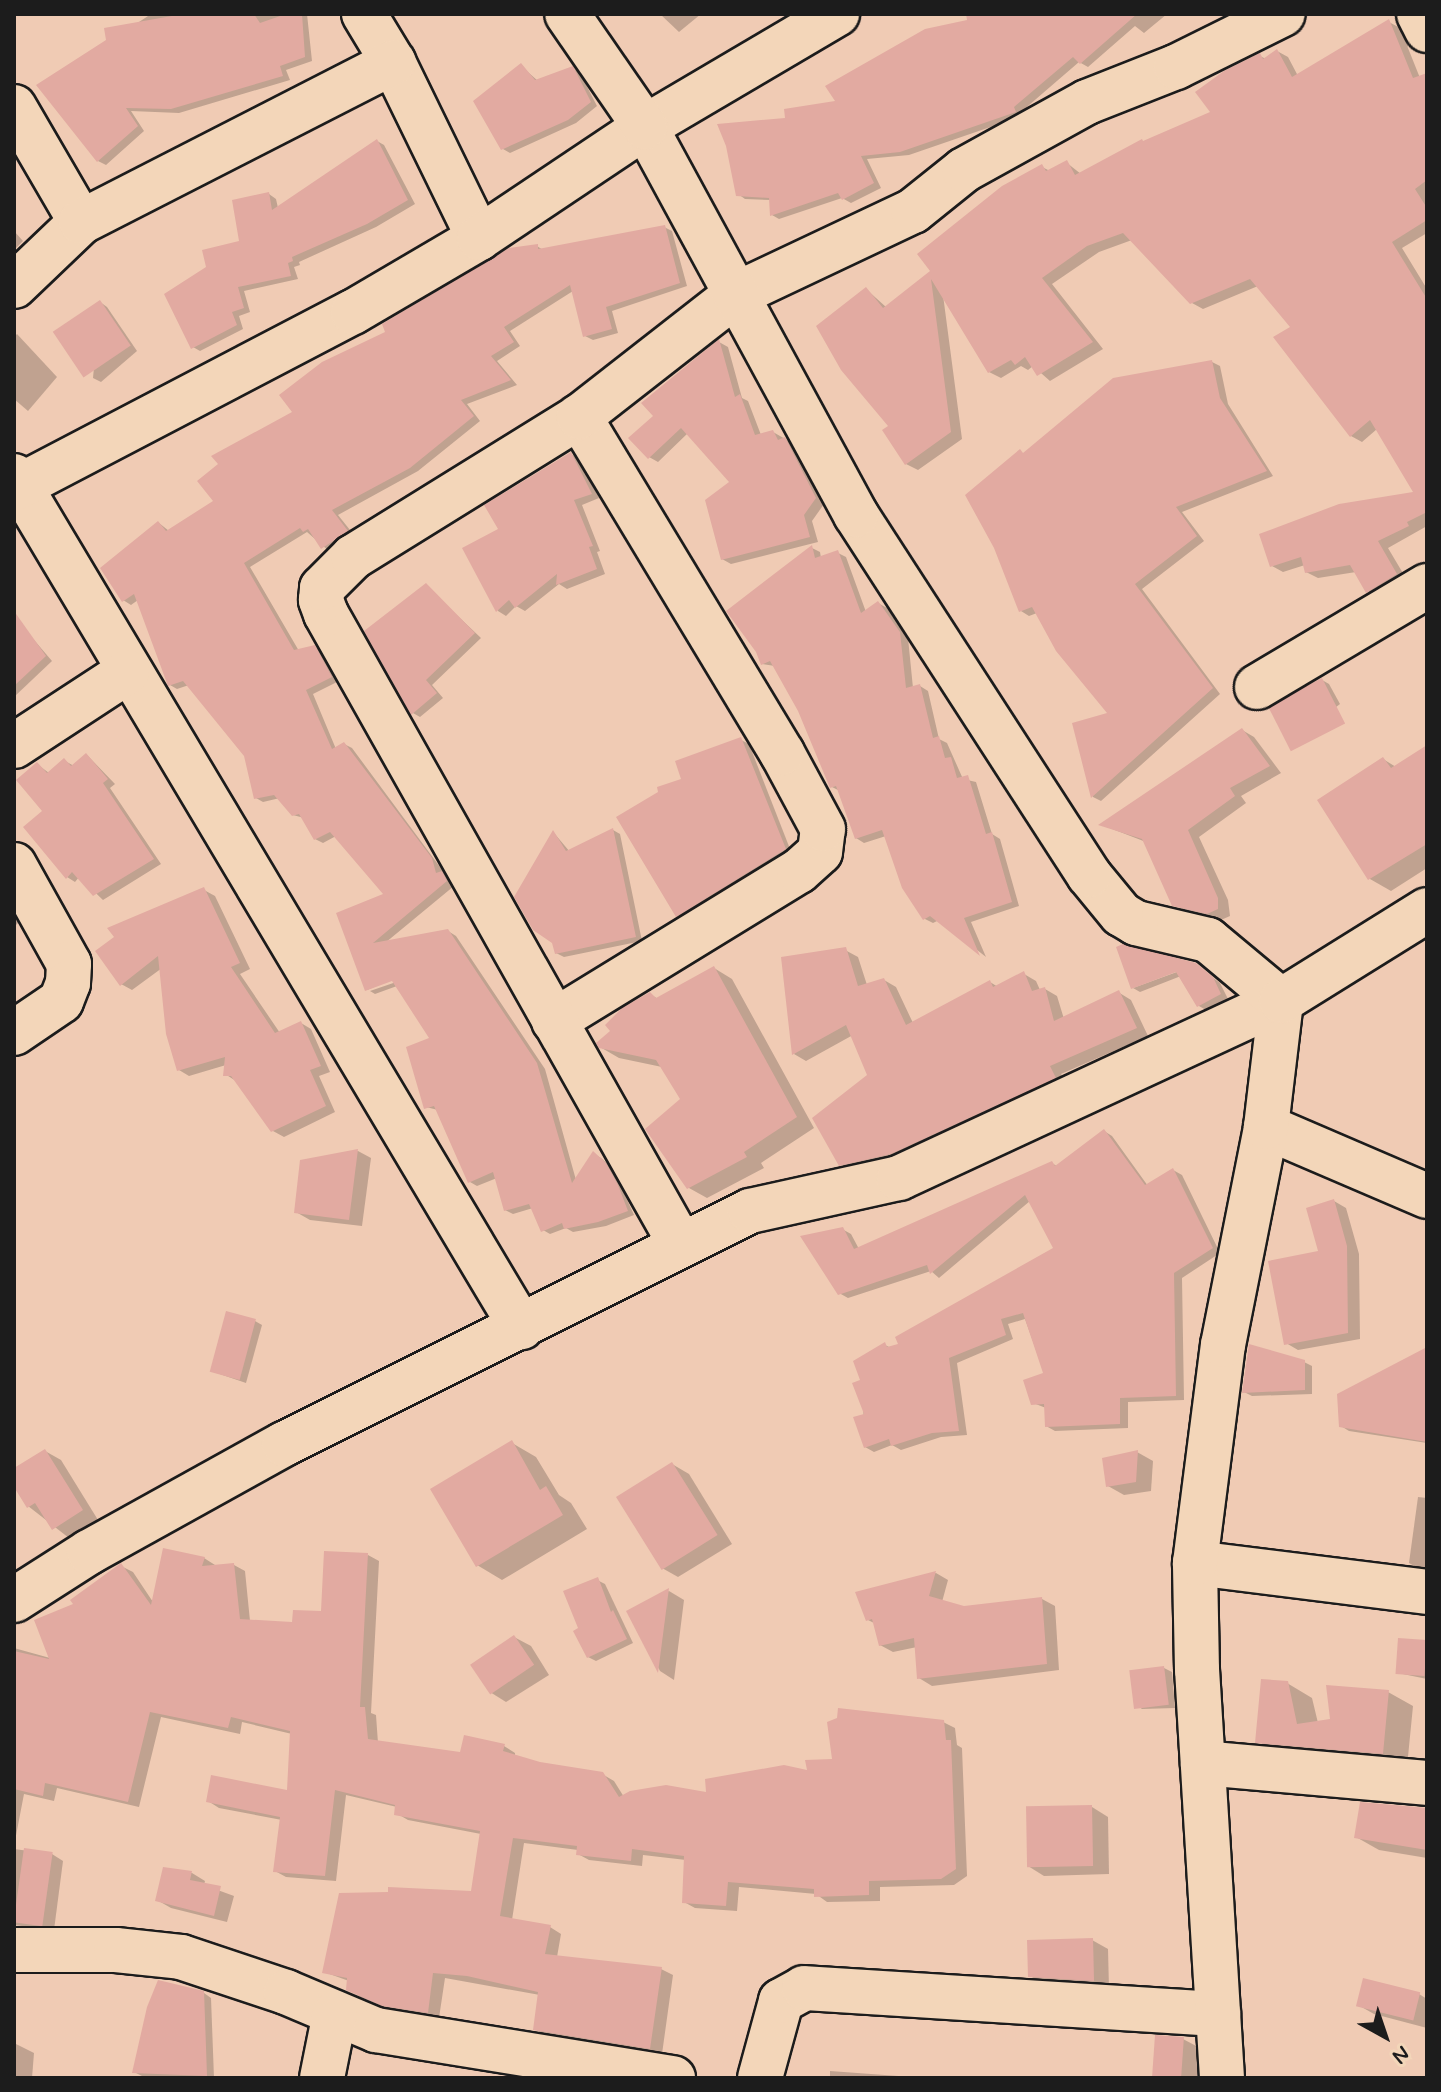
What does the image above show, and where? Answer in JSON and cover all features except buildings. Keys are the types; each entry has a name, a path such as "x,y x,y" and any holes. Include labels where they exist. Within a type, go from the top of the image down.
{"street":[{"path":"364,14 393,62 479,238"},
{"path":"567,14 645,127 856,515 1109,902 1136,923 1208,940 1281,1001"},
{"path":"521,1327 16,483 353,312 479,238 645,127 837,14"},
{"path":"681,1245 426,797 321,600 322,588 353,557 579,417 735,295 913,211 964,170 1087,102 1176,67 1283,14"},
{"path":"1419,14 1427,30"},
{"path":"14,286 81,222 393,62"},
{"path":"14,107 81,222"},
{"path":"554,1021 799,871 820,852 823,829 782,753 579,417"},
{"path":"1257,687 1427,586"},
{"path":"14,746 127,672"},
{"path":"14,865 69,964 68,983 61,1001 14,1033"},
{"path":"14,1600 89,1552 284,1444 750,1211 899,1178 1281,1001 1427,910"},
{"path":"1222,2078 1203,1763 1195,1563 1223,1345 1266,1127 1281,1001"},
{"path":"1266,1127 1427,1196"},
{"path":"1195,1563 1427,1592"},
{"path":"1203,1763 1427,1783"},
{"path":"14,1950 116,1950 181,1957 376,2030 673,2078"},
{"path":"760,2078 781,2001 804,1988 1218,2014"},
{"path":"322,2078 335,2013"}]}
